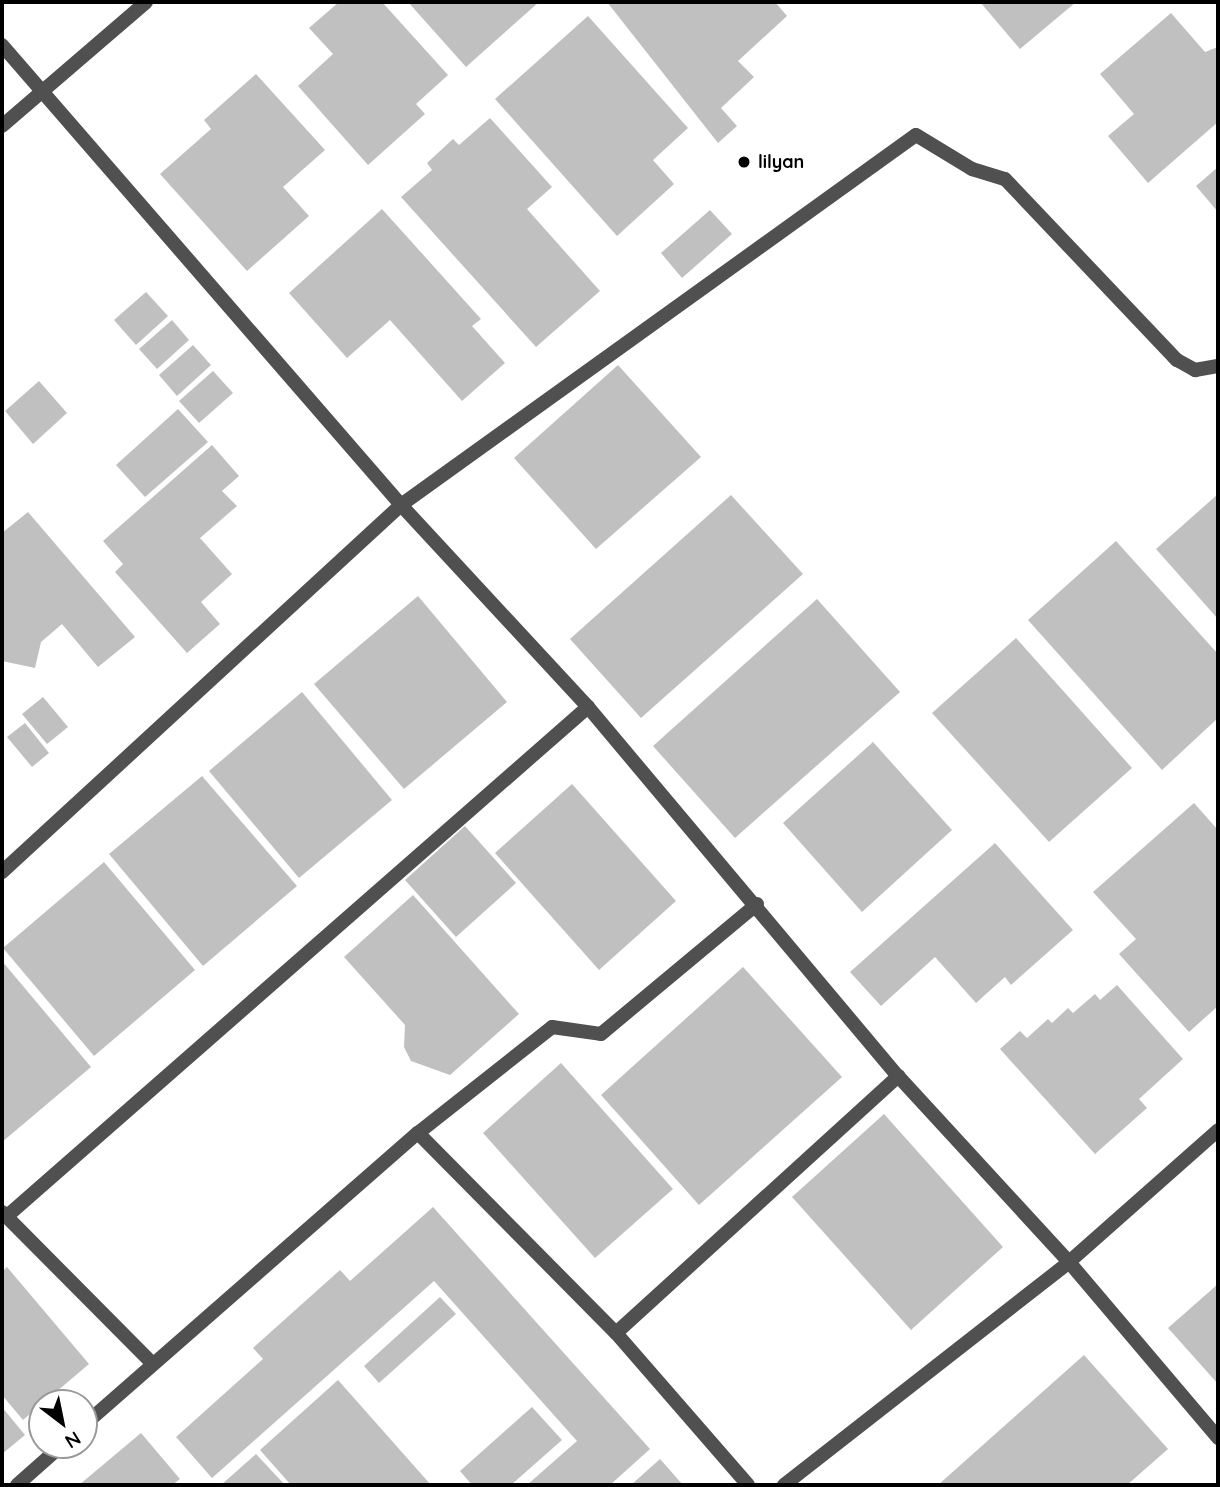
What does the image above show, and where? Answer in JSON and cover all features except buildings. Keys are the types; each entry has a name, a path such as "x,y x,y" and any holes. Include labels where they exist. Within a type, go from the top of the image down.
{"street":[{"path":"2,126 146,2"},
{"path":"2,45 401,505 588,707 757,904 898,1076 1069,1262 1218,1438"},
{"path":"2,872 401,505 916,135 972,169 1005,179 1177,360 1195,370 1218,366"},
{"path":"152,1363 4,1214 588,707"},
{"path":"98,1412 418,1133 552,1027 601,1034 757,904"},
{"path":"615,1333 898,1076"},
{"path":"784,1485 1069,1262 1218,1130"},
{"path":"418,1133 615,1333 748,1485"},
{"path":"17,1485 46,1459"}],"place":[{"name":"lilyan","path":"744,162"}]}
